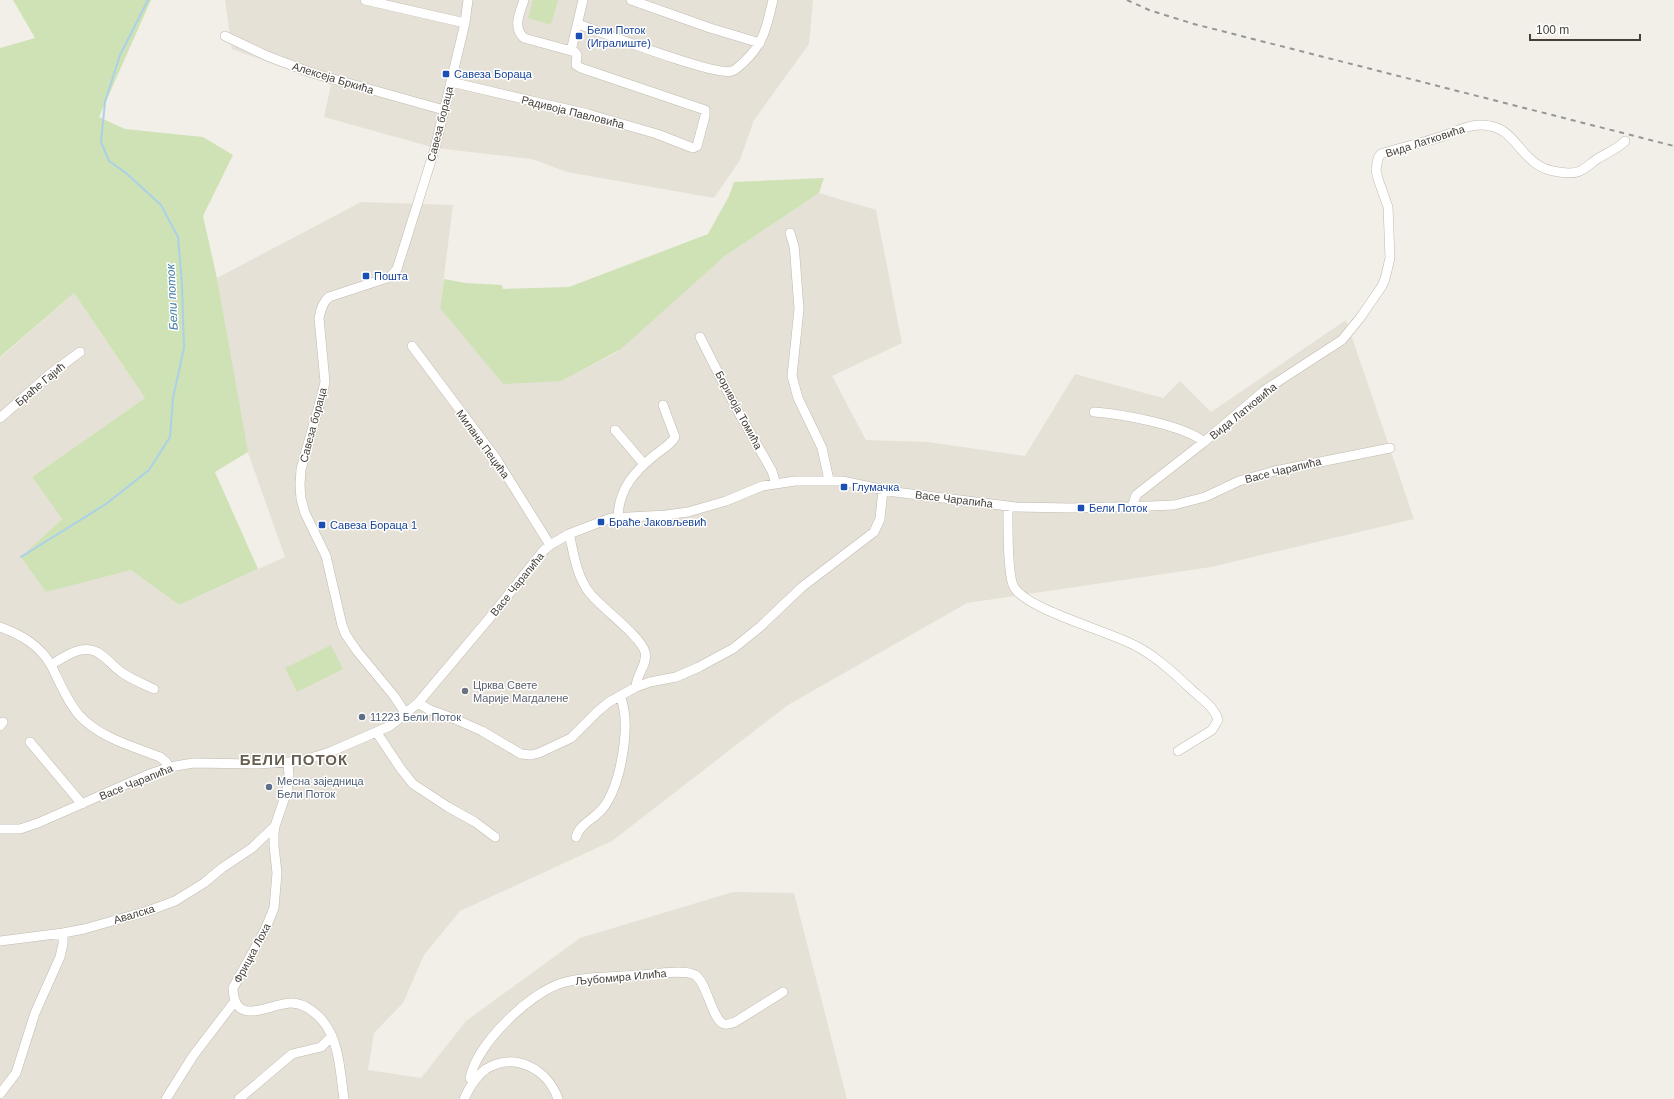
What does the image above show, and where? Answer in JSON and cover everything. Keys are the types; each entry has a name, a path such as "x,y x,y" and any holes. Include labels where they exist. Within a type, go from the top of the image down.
{"street":[{"path":"365,0 465,23"},
{"name":"Савеза бораца","path":"406,714 394,696 357,651 346,635 342,625 326,556 305,513 301,499 300,485 306,451 325,382 319,318 323,304 329,297 384,280 394,274 401,258 435,148 465,23 468,0"},
{"path":"524,0 517,25 521,36 527,40 571,51 583,0"},
{"path":"631,0 760,43"},
{"path":"578,24 719,72 731,71 737,68 748,58 760,43 765,33 772,0"},
{"name":"Алексеја Бркића","path":"224,36 267,56 312,73 444,110"},
{"name":"Радивоја Павловића","path":"450,82 588,114 657,134 696,148 705,116 705,110 578,67 576,63 577,55 571,51"},
{"name":"Вида Латковића","path":"1132,507 1136,495 1204,442 1265,390 1342,340 1360,318 1382,286 1389,262 1391,245 1388,207 1376,170 1378,158 1381,154 1468,127 1488,125 1494,126 1507,134 1531,161 1540,168 1554,172 1575,174 1584,170 1625,141"},
{"path":"790,233 794,246 799,309 792,376 798,398 822,448 829,480"},
{"name":"Боривоја Томића","path":"700,337 735,406 772,471 776,484"},
{"name":"Милана Пецића","path":"412,346 495,457 550,545"},
{"name":"Браће Гајић","path":"0,418 50,374 80,352"},
{"path":"618,517 620,502 629,481 644,464 675,438 662,405"},
{"name":"Вида Латковића","path":"1094,412 1118,414 1180,429 1194,435 1204,442"},
{"path":"615,430 644,464"},
{"name":"Васе Чарапића","path":"0,830 14,830 55,817 147,775 170,767 193,763 288,763 301,761 330,752 377,733 390,726 418,703 499,606 534,560 550,545 569,534 607,519 688,512 719,503 762,486 795,481 829,480 1008,506 1056,508 1132,507 1179,503 1205,497 1239,481 1275,471 1390,448"},
{"path":"418,703 425,708 482,731 516,752 531,755 550,749 571,738 597,712 620,696 636,687 650,682 676,677 700,667 734,648 752,634 783,607 802,587 874,532 880,519 884,489"},
{"path":"1008,506 1010,568 1013,586 1016,591 1034,604 1108,633 1135,646 1165,666 1215,712 1218,720 1214,727 1178,751"},
{"path":"569,534 580,578 588,591 603,608 643,646 645,660 636,681 636,687"},
{"path":"0,627 14,632 32,642 51,665 69,703 88,723 107,736 163,759 170,767"},
{"path":"51,665 73,652 79,650 89,650 96,652 127,675 154,689"},
{"path":"576,837 577,832 582,826 602,810 610,797 617,779 621,764 624,740 624,710 620,696"},
{"path":"377,733 413,784 448,807 475,822 496,837"},
{"path":"30,742 82,804"},
{"name":"Авалска","path":"252,848 274,846 275,826 287,791 289,776 288,763"},
{"name":"Авалска","path":"0,941 63,933 124,918 175,901 252,848 275,826"},
{"name":"Фрицка Лоха","path":"235,1001 233,988 265,930 274,908 277,871 274,846"},
{"path":"0,1094 16,1073 35,1013 60,957 63,944 63,933"},
{"name":"Љубомира Илића","path":"474,1082 470,1078 476,1061 500,1028 519,1009 554,986 563,983 583,979 666,972 695,975 701,982 718,1019 723,1024 735,1022 783,992"},
{"path":"166,1099 193,1056 235,1001 242,1008 255,1012 284,1004 303,1005 312,1010 321,1019 332,1036 344,1099"},
{"path":"239,1099 292,1054 321,1047 332,1036"},
{"path":"464,1099 474,1082 482,1073 496,1064 508,1062 531,1066 546,1077 558,1099"}],"shaded area":[{"path":"225,0 813,0 809,44 754,120 740,160 714,198 567,172 532,159 435,148 324,117 331,85 232,49"},
{"path":"819,193 876,210 902,343 832,376 866,440 928,442 1025,456 1075,374 1163,398 1180,381 1211,412 1346,320 1414,519 1211,567 967,603 788,705 612,841 460,911 424,955 403,1003 374,1033 368,1070 421,1078 466,1021 580,938 733,892 794,893 847,1099 0,1099 0,358 74,293 145,398 32,477 62,519 22,557 46,592 91,579 131,570 179,605 285,557 246,447 217,278 361,202 453,205 440,308 562,381 617,352 725,256"}],"green space":[{"path":"13,0 151,0 99,117 125,129 203,137 233,155 203,216 217,278 248,452 215,472 258,569 179,605 131,570 46,592 21,557 62,519 32,477 145,398 74,293 0,357 0,48 35,38"},
{"path":"533,0 558,0 551,25 528,18"},
{"path":"824,178 819,193 725,256 621,349 562,381 503,384 440,308 444,279 466,283 502,285 503,289 569,287 708,234 729,196 734,182"},
{"path":"331,645 343,669 297,692 285,668"}],"waterway":[{"name":"Бели поток","path":"21,557 106,504 149,470 170,437 173,398 184,348 182,285 178,237 161,205 126,173 109,161 101,142 105,102 120,55 148,0"}],"railway":[{"path":"1127,0 1149,10 1194,24 1674,146"}],"place":[{"name":"Бели Поток (Игралиште)","path":"579,36"},
{"name":"Савеза Бораца","path":"446,74"},
{"name":"Пошта","path":"366,276"},
{"name":"Глумачка","path":"844,487"},
{"name":"Бели Поток","path":"1081,508"},
{"name":"Браће Јаковљевић","path":"601,522"},
{"name":"Савеза Бораца 1","path":"322,525"},
{"name":"Црква Свете Марије Магдалене","path":"465,691"},
{"name":"11223 Бели Поток","path":"362,717"},
{"name":"Месна заједница Бели Поток","path":"269,787"}],"district":[{"name":"БЕЛИ ПОТОК","path":"294,759"}]}
